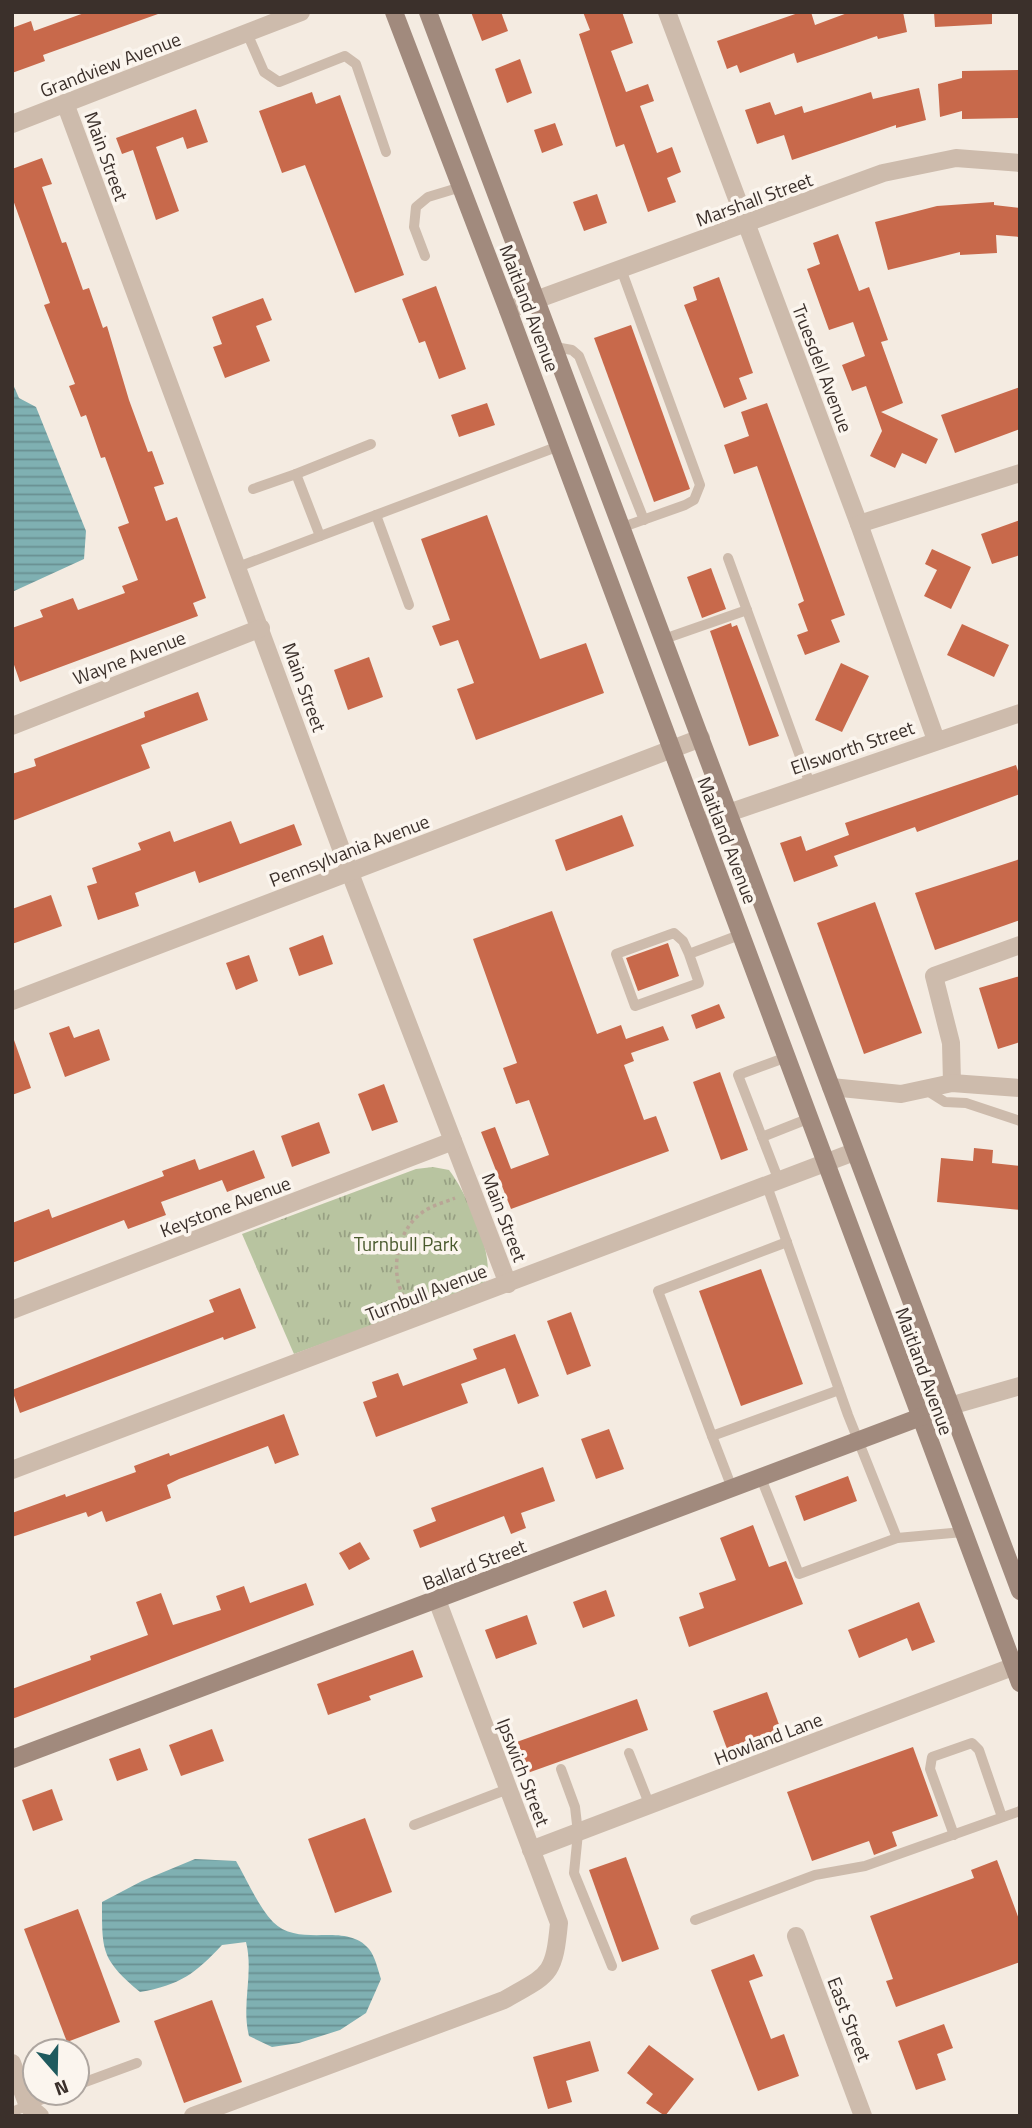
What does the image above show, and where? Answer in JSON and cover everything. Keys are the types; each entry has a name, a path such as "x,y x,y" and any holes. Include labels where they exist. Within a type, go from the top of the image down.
{"main road":[{"name":"Maitland Avenue","path":"394,12 742,934 920,1418 1018,1671"},
{"name":"Maitland Avenue","path":"428,12 538,299 853,1152 1020,1591"},
{"name":"Ballard Street","path":"12,1759 950,1406"}],"street":[{"name":"Grandview Avenue","path":"12,124 301,12"},
{"name":"Truesdell Avenue","path":"667,12 859,524 936,740"},
{"name":"Main Street","path":"65,103 350,873 508,1284"},
{"name":"Marshall Street","path":"508,310 883,173 956,158 1020,163"},
{"path":"859,524 1020,473"},
{"name":"Wayne Avenue","path":"12,726 261,628"},
{"name":"Ellsworth Street","path":"699,823 1020,713"},
{"name":"Pennsylvania Avenue","path":"12,1002 701,738"},
{"path":"952,1083 951,1043 934,976 1020,945"},
{"path":"831,1087 901,1094 952,1083 1020,1088"},
{"name":"Keystone Avenue","path":"12,1310 453,1141"},
{"name":"Turnbull Avenue","path":"12,1470 853,1152"},
{"path":"950,1406 1020,1387"},
{"name":"Ipswich Street","path":"194,2116 504,2000 544,1977 556,1961 559,1923 437,1600"},
{"name":"Howland Lane","path":"531,1850 1018,1671"},
{"name":"East Street","path":"796,1936 863,2116"},
{"path":"12,2063 27,2111"}],"lane":[{"path":"247,33 264,72 279,82 345,56 356,64 386,152"},
{"path":"425,256 414,228 416,207 428,197 461,187"},
{"path":"621,269 700,485 694,500 622,527"},
{"path":"555,347 572,350 579,356 644,520"},
{"path":"253,489 371,444"},
{"path":"238,567 559,446"},
{"path":"296,474 320,536"},
{"path":"376,515 409,605"},
{"path":"728,558 810,784"},
{"path":"664,639 747,611"},
{"path":"674,933 683,941 689,954 699,983 635,1006 616,954 674,933"},
{"path":"689,954 742,934"},
{"path":"787,1057 738,1076 762,1137 787,1242 839,1390 897,1538"},
{"path":"925,1089 944,1102 966,1103 1020,1121"},
{"path":"762,1137 810,1118"},
{"path":"732,1489 658,1291 787,1242"},
{"path":"712,1436 839,1390"},
{"path":"761,1478 799,1574 897,1538 963,1532"},
{"path":"954,1835 930,1769 932,1757 972,1743 979,1750 1002,1817"},
{"path":"629,1753 650,1806"},
{"path":"561,1769 575,1807 578,1833 574,1873 612,1966"},
{"path":"414,1825 508,1789"},
{"path":"695,1920 815,1875 865,1866 1020,1811"},
{"path":"91,2080 137,2063"}],"path":[{"path":"419,1317 396,1280 402,1242 416,1217 426,1210 473,1192"}],"green space":[{"name":"Turnbull Park","path":"433,1167 449,1170 471,1207 486,1254 487,1280 477,1288 294,1354 242,1234 416,1169"}],"water":[{"path":"12,382 19,398 36,407 86,531 84,559 12,592"},
{"path":"195,1859 236,1861 262,1908 273,1922 284,1930 296,1934 348,1937 369,1949 381,1979 366,2013 340,2030 299,2043 272,2047 249,2036 246,2012 249,1966 246,1942 222,1945 195,1971 166,1986 140,1992 127,1981 106,1953 102,1932 102,1902 142,1881"}],"building":[{"path":"87,12 158,14 43,55 45,61 12,73 12,28 31,21 34,31"},
{"path":"471,12 501,12 508,31 482,41"},
{"path":"583,12 622,12 633,43 611,51 626,92 648,84 654,101 640,106 657,153 672,147 681,172 667,178 676,202 648,212 624,144 616,147 579,34 590,30"},
{"path":"801,12 811,12 815,25 850,12 903,12 907,32 878,39 877,36 797,63 794,53 740,73 737,65 727,69 717,41"},
{"path":"934,12 992,12 992,24 935,27"},
{"path":"520,59 532,93 507,103 495,69"},
{"path":"1019,70 1020,118 962,119 962,111 940,117 938,84 962,78 962,71"},
{"path":"919,88 926,120 896,128 896,125 792,160 784,135 757,144 745,110 770,102 775,115 802,106 804,113 871,92 873,99"},
{"path":"312,92 316,104 340,95 404,275 355,293 305,165 282,173 259,111"},
{"path":"196,109 208,142 187,149 183,137 156,147 179,211 156,220 133,150 122,154 116,138"},
{"path":"555,123 563,145 542,153 534,130"},
{"path":"42,158 52,184 42,187 62,243 66,242 83,290 89,288 103,328 107,326 129,400 148,452 152,451 164,484 154,487 166,521 177,517 206,598 193,603 198,616 20,682 12,659 12,628 43,617 40,610 73,598 78,610 125,593 122,586 138,580 118,527 129,523 105,457 101,458 86,415 81,417 69,386 75,384 44,305 50,303 12,197 12,169"},
{"path":"597,194 607,223 584,231 573,202"},
{"path":"994,202 994,205 1020,208 1020,237 996,235 997,253 960,255 960,252 888,270 875,222 937,206"},
{"path":"838,234 859,291 869,287 888,340 881,342 903,403 881,412 938,439 926,464 902,453 895,468 870,456 882,431 866,386 852,391 842,365 865,356 853,322 829,330 807,269 820,264 813,243"},
{"path":"719,277 753,373 739,378 747,399 724,408 684,305 697,300 693,287"},
{"path":"436,286 466,369 439,379 425,341 419,343 402,299"},
{"path":"263,298 272,320 256,326 270,361 225,378 213,347 222,344 212,317"},
{"path":"631,325 690,489 654,502 594,338"},
{"path":"1020,387 1020,429 955,453 941,415"},
{"path":"487,403 495,425 459,437 451,415"},
{"path":"767,403 845,615 831,620 840,642 805,655 797,635 808,631 798,604 804,601 757,466 734,474 724,445 749,436 741,412"},
{"path":"487,515 540,659 586,643 604,693 476,740 457,689 474,683 458,640 440,646 432,626 450,620 421,539"},
{"path":"1020,520 1020,555 992,564 981,534"},
{"path":"932,549 971,567 951,609 924,596 937,570 925,564"},
{"path":"711,568 726,609 702,618 687,577"},
{"path":"731,623 732,627 737,625 779,736 749,746 710,631"},
{"path":"962,624 1009,645 994,677 947,655"},
{"path":"369,657 383,697 348,710 334,670"},
{"path":"841,663 869,676 842,732 815,720"},
{"path":"198,692 208,720 141,745 150,768 12,821 12,774 36,766 34,759 145,717 144,712"},
{"path":"1016,765 1020,777 1020,794 917,832 915,827 834,856 838,866 794,882 780,843 801,836 806,851 849,835 845,823"},
{"path":"622,815 634,846 566,871 555,840"},
{"path":"231,821 240,844 294,824 302,845 199,883 195,871 135,893 139,906 98,920 87,886 97,883 92,868 141,850 138,843 170,831 174,842"},
{"path":"1020,859 1020,920 935,950 915,893"},
{"path":"51,895 62,926 12,944 12,909"},
{"path":"875,902 922,1033 864,1054 817,923"},
{"path":"552,911 597,1034 621,1025 626,1039 663,1026 669,1040 631,1053 634,1061 624,1065 644,1120 656,1116 669,1151 511,1209 481,1132 495,1127 511,1169 549,1155 529,1100 516,1104 503,1068 517,1063 473,939"},
{"path":"323,935 333,964 299,976 289,948"},
{"path":"668,943 679,976 638,991 626,958"},
{"path":"249,955 258,981 236,990 226,963"},
{"path":"1020,976 1020,1042 998,1049 979,988"},
{"path":"719,1004 725,1018 696,1029 691,1015"},
{"path":"69,1026 74,1038 99,1029 110,1060 65,1077 49,1033"},
{"path":"14,1040 31,1088 12,1095 12,1041"},
{"path":"720,1072 748,1150 721,1160 693,1082"},
{"path":"384,1084 398,1122 372,1131 358,1094"},
{"path":"319,1122 330,1153 292,1167 281,1136"},
{"path":"974,1148 993,1150 992,1163 1020,1166 1020,1210 937,1202 941,1158 973,1161"},
{"path":"254,1150 265,1178 227,1192 222,1180 161,1202 166,1215 128,1229 124,1220 12,1263 12,1223 49,1209 52,1218 164,1176 162,1171 195,1159 199,1170"},
{"path":"761,1269 803,1384 741,1406 699,1291"},
{"path":"240,1288 256,1328 224,1340 223,1337 20,1413 12,1390 214,1312 209,1300"},
{"path":"571,1312 591,1366 567,1375 547,1321"},
{"path":"515,1334 539,1396 518,1404 505,1368 461,1384 468,1403 376,1437 363,1402 377,1397 372,1382 398,1373 403,1386 477,1359 473,1349"},
{"path":"284,1414 299,1455 275,1464 268,1446 179,1479 167,1485 171,1498 106,1522 102,1511 88,1517 86,1512 12,1537 12,1513 136,1472 134,1466 169,1453 170,1456"},
{"path":"609,1429 624,1469 596,1479 581,1439"},
{"path":"543,1467 555,1501 521,1513 526,1528 511,1534 504,1516 420,1548 413,1530 436,1521 431,1508"},
{"path":"848,1476 857,1501 804,1521 795,1496"},
{"path":"753,1525 769,1567 786,1561 803,1604 689,1647 679,1617 704,1608 699,1593 736,1580 720,1538"},
{"path":"360,1542 370,1559 349,1570 339,1553"},
{"path":"306,1583 314,1605 12,1719 12,1689 91,1660 90,1656 148,1635 136,1602 161,1593 173,1625 221,1610 216,1596 244,1586 250,1603"},
{"path":"606,1590 615,1616 583,1628 573,1602"},
{"path":"919,1602 935,1642 912,1651 907,1638 859,1658 848,1630"},
{"path":"527,1615 537,1644 496,1659 485,1630"},
{"path":"413,1650 423,1677 369,1696 371,1700 328,1715 317,1684"},
{"path":"767,1692 784,1738 730,1757 713,1711"},
{"path":"637,1699 648,1730 522,1775 511,1744"},
{"path":"212,1729 224,1761 181,1776 169,1745"},
{"path":"913,1747 938,1816 892,1832 897,1846 874,1855 869,1841 812,1861 787,1792"},
{"path":"140,1748 148,1770 117,1781 109,1759"},
{"path":"52,1789 63,1820 33,1831 22,1800"},
{"path":"365,1818 392,1892 335,1913 308,1839"},
{"path":"626,1857 659,1949 622,1962 589,1870"},
{"path":"997,1860 1020,1922 1020,1962 896,2007 886,1981 893,1979 870,1916 974,1878 971,1870"},
{"path":"78,1909 120,2022 80,2037 65,2037 24,1929"},
{"path":"754,1954 763,1976 749,1981 771,2039 784,2034 799,2076 758,2091 711,1970"},
{"path":"212,2000 242,2082 184,2103 154,2021"},
{"path":"944,2024 953,2048 937,2054 946,2080 916,2090 898,2041"},
{"path":"590,2041 599,2071 566,2081 572,2102 548,2109 533,2057"},
{"path":"649,2045 694,2079 665,2116 646,2103 653,2094 627,2073"}]}
